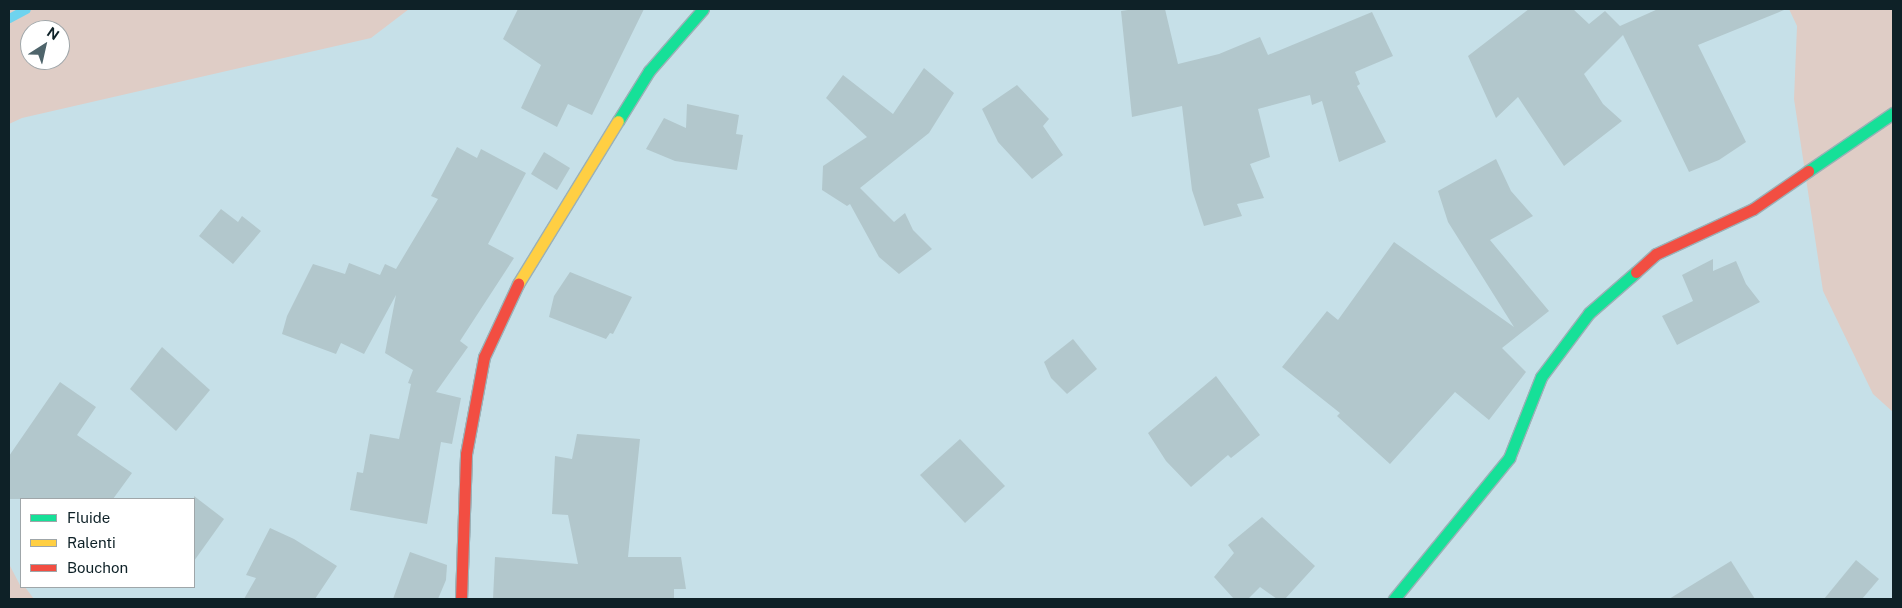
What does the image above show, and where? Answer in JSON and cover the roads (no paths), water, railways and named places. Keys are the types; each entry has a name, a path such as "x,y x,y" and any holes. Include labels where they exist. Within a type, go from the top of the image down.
{"street":[{"path":"461,599 466,454 484,357 523,274 648,71 703,9"},
{"path":"1394,599 1509,458 1540,377 1589,313 1656,254 1753,209 1893,113"}],"waterway":[{"path":"9,18 26,9"}]}
